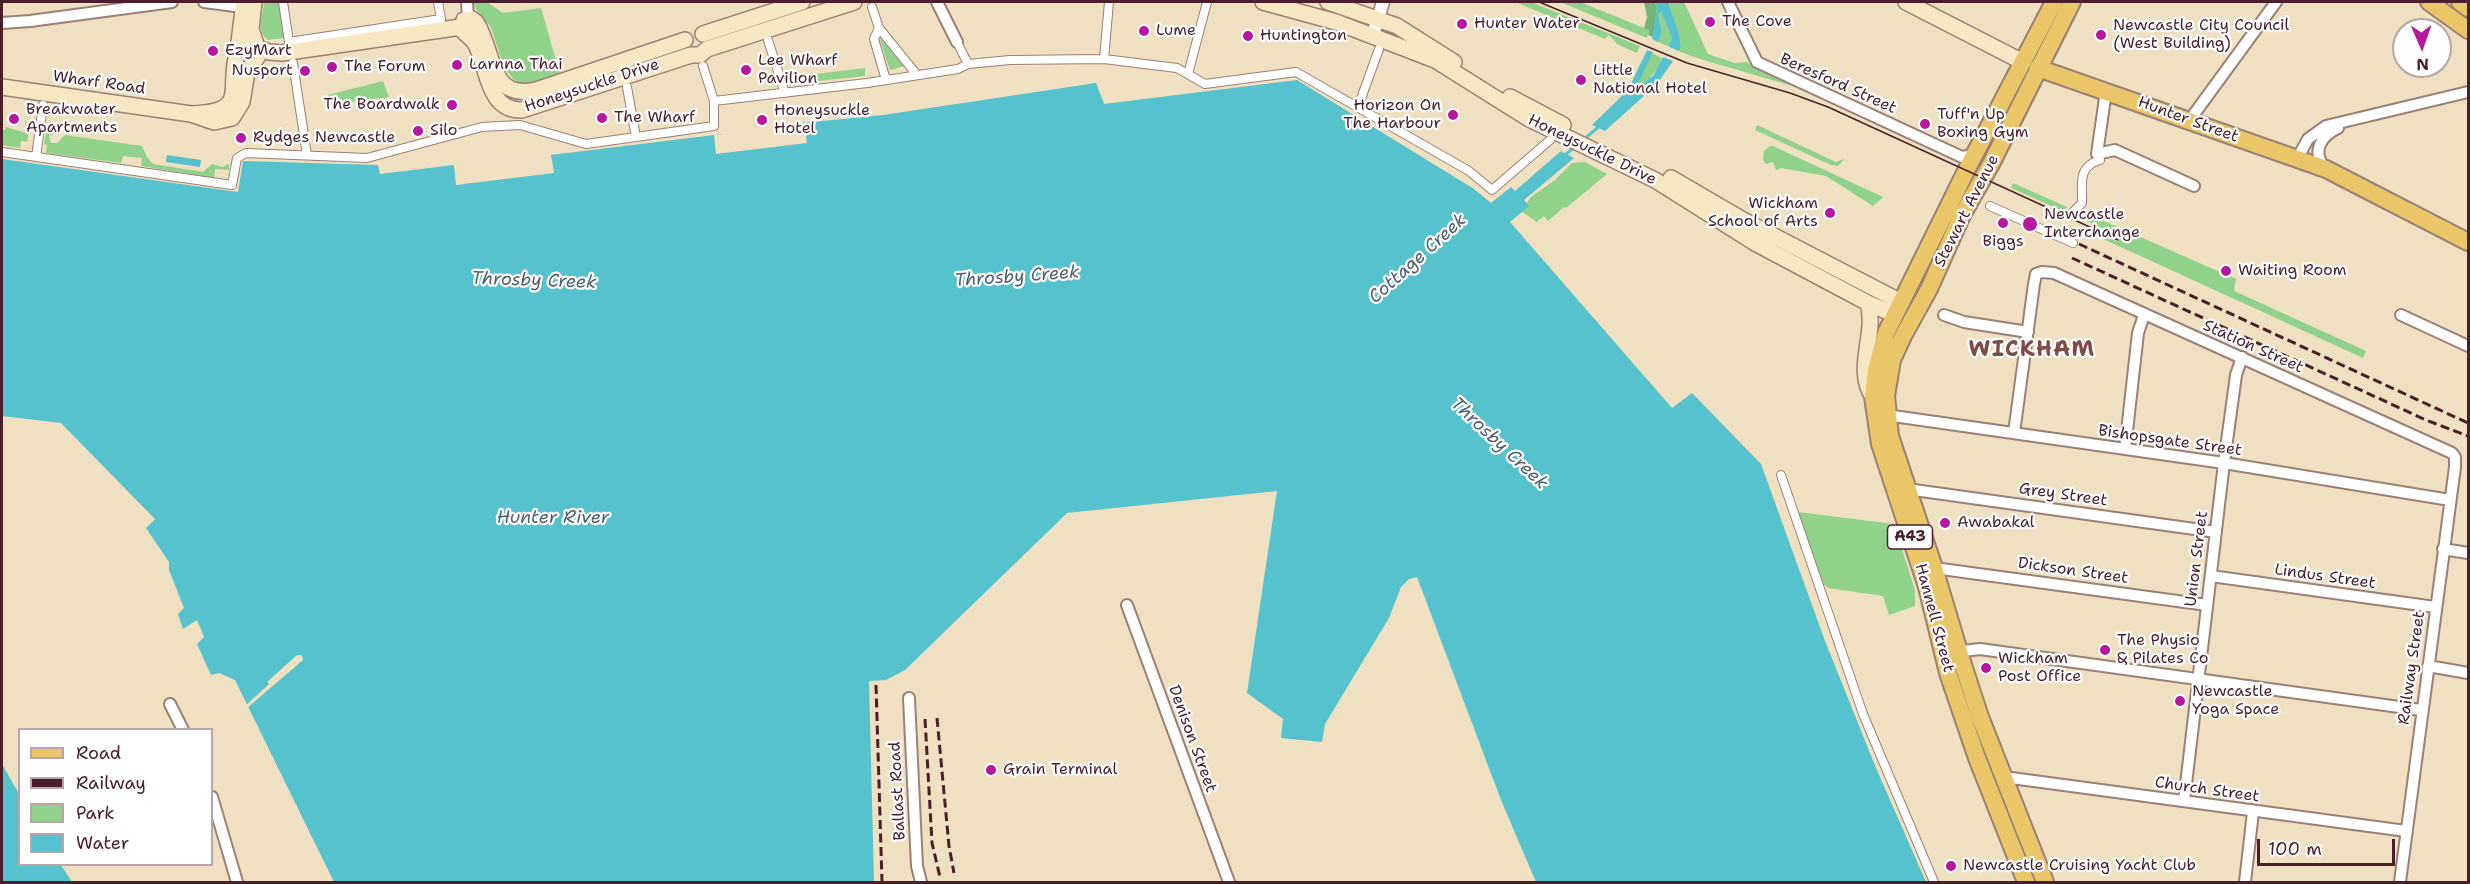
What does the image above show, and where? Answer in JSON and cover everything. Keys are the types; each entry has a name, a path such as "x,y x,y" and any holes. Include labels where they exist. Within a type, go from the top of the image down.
{"main road":[{"path":"802,2 702,34 693,33 688,47 700,55 707,49 854,2"},
{"name":"Honeysuckle Drive","path":"1263,2 1372,34 1435,60 1507,106 1594,145 1660,171 1914,317"},
{"name":"Honeysuckle Drive","path":"1328,2 1378,18 1415,36 1484,82 1572,135"},
{"name":"Hunter Street","path":"1906,2 2030,65 2326,169 2469,242"},
{"name":"Stewart Avenue","path":"1914,317 1962,215 1991,164 2054,2"},
{"name":"Stewart Avenue","path":"1898,309 1974,155 2072,2"},
{"path":"2429,2 2469,30"},
{"path":"2460,2 2469,8"},
{"path":"191,114 218,112 229,106 238,51 249,5"},
{"path":"191,114 219,122 234,116 242,102 247,72 255,55 249,5"},
{"path":"238,51 242,62 255,55 292,58 468,25"},
{"name":"Honeysuckle Drive","path":"468,25 485,38 500,81 516,92 536,90 688,47"},
{"path":"702,34 708,41 707,49"},
{"name":"Wharf Road","path":"2,87 191,114"},
{"name":"Honeysuckle Drive","path":"1594,145 1655,180 1755,243 1868,303 1898,309"},
{"path":"2434,224 2469,228"},
{"path":"1868,303 1871,319 1864,374 1873,397"},
{"name":"Hannell Street","path":"1898,309 1879,354 1873,397 1880,444 1951,654 2004,777 2045,882"},
{"name":"Hannell Street","path":"1914,317 1892,360 1888,378 1886,415 1890,436 1934,568 1951,654 1977,758 2026,882"}],"street":[{"path":"2,23 172,2"},
{"path":"204,2 249,5"},
{"path":"283,2 289,42 441,19 438,2"},
{"path":"467,2 468,25"},
{"path":"937,2 968,64"},
{"path":"1104,59 1109,2"},
{"path":"1188,74 1208,2"},
{"path":"1372,34 1383,2"},
{"name":"Beresford Street","path":"1728,2 1756,62 1962,157 1974,155"},
{"path":"2189,121 2276,2"},
{"path":"872,7 879,28 917,75"},
{"path":"879,28 874,39 886,80"},
{"path":"768,40 785,93"},
{"path":"1358,107 1379,49"},
{"path":"292,58 307,155"},
{"path":"714,101 886,80 958,69 968,64 1010,60 1104,59 1177,68 1205,84 1296,72 1469,171 1482,179 1492,190 1550,140"},
{"path":"2,152 232,185 237,158 246,153 367,158 483,127 520,125 586,144 714,126 714,101 703,66"},
{"path":"627,87 636,137"},
{"path":"2098,157 2106,91"},
{"path":"2297,159 2308,139 2319,129 2469,92"},
{"path":"36,157 43,105"},
{"path":"2326,169 2319,158 2320,142 2329,132 2355,121"},
{"path":"2072,213 2082,203 2080,188 2091,164 2098,157 2115,150 2193,186"},
{"path":"1990,206 2073,243"},
{"name":"Station Street","path":"2028,332 2036,274 2054,273 2446,449 2455,457"},
{"path":"1944,315 1964,322 2028,332 2014,433"},
{"path":"2125,449 2138,333 2144,315"},
{"path":"2401,315 2469,346"},
{"name":"Union Street","path":"2184,801 2224,463 2236,375 2242,357"},
{"name":"Bishopsgate Street","path":"1886,415 2224,463 2450,500"},
{"name":"Railway Street","path":"2400,882 2455,457"},
{"path":"1781,475 1863,714 1934,882"},
{"name":"Grey Street","path":"1907,489 2216,532"},
{"path":"2443,549 2469,553"},
{"name":"Dickson Street","path":"1934,568 2207,605"},
{"name":"Lindus Street","path":"2211,576 2435,607"},
{"name":"Denison Street","path":"1127,605 1229,882"},
{"path":"1951,654 1980,650 2421,710"},
{"path":"2428,666 2469,673"},
{"name":"Ballast Road","path":"909,698 917,867 921,882"},
{"path":"170,704 182,728"},
{"name":"Church Street","path":"2004,777 2406,831"},
{"path":"213,800 237,882"},
{"path":"2245,882 2253,812"}],"green space":[{"path":"264,2 279,2 284,38 268,40 264,37 261,22"},
{"path":"474,2 487,2 503,13 541,8 560,74 534,84 524,84 515,80 504,66 491,28 477,11"},
{"path":"1515,2 1531,2 1640,46 1637,53 1617,44 1609,35 1605,39"},
{"path":"1560,2 1580,2 1649,30 1647,38"},
{"path":"1644,2 1655,2 1657,9 1653,37 1648,35 1649,30 1644,28 1647,17"},
{"path":"1668,2 1684,2 1708,54 1734,63 1746,62 1806,90 1678,51 1681,47 1679,33"},
{"path":"1661,12 1672,38 1668,46 1658,42 1662,32 1658,15"},
{"path":"879,37 905,66 890,70"},
{"path":"1652,53 1662,58 1660,63 1648,79 1636,87"},
{"path":"865,68 865,76 791,84 790,77"},
{"path":"383,81 389,97 328,105 328,95"},
{"path":"25,121 31,122 27,142 21,141 20,148 2,145 2,129 5,130 6,127 26,133"},
{"path":"1757,125 1836,162 1844,159 1838,166 1831,165 1755,130"},
{"path":"46,132 57,133 49,136 51,143 57,143 65,135 142,146 153,164 203,172 212,164 223,167 229,164 229,170 215,169 214,178 141,166 142,158 123,156 121,163 46,153 47,145 44,144"},
{"path":"1770,146 1883,197 1873,206 1826,176 1781,168 1776,170 1773,162 1766,164 1763,160 1764,151"},
{"path":"1585,162 1607,174 1548,221 1544,216 1537,222 1521,211 1531,197 1555,180 1572,163"},
{"path":"2013,183 2067,207 2065,212 2011,188"},
{"path":"2081,211 2236,279 2234,291 2366,351 2363,358 2088,232 2089,229 2118,242 2121,237 2076,216"},
{"path":"1798,512 1894,524 1915,590 1915,606 1889,615 1883,596 1828,588 1820,581"}],"water":[{"path":"1655,2 1668,2 1679,33 1681,47 1678,51 1668,46 1672,38 1661,12 1658,15 1662,32 1658,42 1652,39 1657,9"},
{"path":"1647,50 1653,52 1636,88 1653,76 1663,57 1673,61 1657,84 1605,131 1592,125 1628,90"},
{"name":"Hunter River","path":"1297,80 1474,189 1491,203 1511,187 1515,191 1561,151 1574,158 1524,200 1529,206 1510,222 1672,408 1692,393 1761,464 1825,641 1876,768 1926,882 1536,882 1501,800 1417,577 1409,579 1401,587 1389,618 1325,724 1322,742 1281,738 1283,719 1247,693 1277,491 1067,513 905,670 886,680 869,681 874,882 334,882 235,680 219,673 211,675 197,644 204,637 197,620 183,629 178,614 184,608 169,570 169,562 146,528 155,519 61,423 2,416 2,159 238,192 243,161 378,165 380,174 454,165 455,171 551,160 551,155 722,134 725,141 802,130 801,123 883,115 1096,83 1104,104"},
{"path":"167,155 201,160 200,167 166,162"},
{"path":"2,764 18,792 18,866 62,866 72,882 2,882"}],"pier":[{"path":"798,124 804,124 807,143 716,154 714,135 725,134 727,138 732,139 796,130 799,128"},
{"path":"551,155 554,173 456,185 454,165 457,164 457,168 474,166 474,168 540,160"},
{"path":"297,655 302,655 303,660 246,709 245,706 269,684 267,682"}],"waterway":[{"path":"1583,140 1601,125"},
{"path":"1565,155 1576,146"}],"tram line":[{"path":"1539,2 1687,63 1790,93 1828,107 2118,240"}],"railway":[{"path":"2079,244 2468,423"},
{"path":"2072,258 2426,420 2468,436"},
{"path":"876,685 882,882"},
{"path":"937,718 949,846 954,873"},
{"path":"925,719 932,843 940,877"}],"place":[{"name":"The Cove","path":"1710,22"},
{"name":"Hunter Water","path":"1462,24"},
{"name":"Lume","path":"1144,31"},
{"name":"Newcastle City Council (West Building)","path":"2101,35"},
{"name":"Huntington","path":"1248,36"},
{"name":"EzyMart","path":"213,51"},
{"name":"Larnna Thai","path":"457,65"},
{"name":"The Forum","path":"332,67"},
{"name":"Lee Wharf Pavilion","path":"746,70"},
{"name":"Nusport","path":"305,71"},
{"name":"Little National Hotel","path":"1581,80"},
{"name":"The Boardwalk","path":"452,105"},
{"name":"Horizon On The Harbour","path":"1453,115"},
{"name":"The Wharf","path":"602,118"},
{"name":"Breakwater Apartments","path":"14,119"},
{"name":"Honeysuckle Hotel","path":"762,120"},
{"name":"Tuff'n Up Boxing Gym","path":"1925,124"},
{"name":"Silo","path":"418,131"},
{"name":"Rydges Newcastle","path":"241,138"},
{"name":"Wickham School of Arts","path":"1830,213"},
{"name":"Biggs","path":"2003,223"},
{"name":"Newcastle Interchange","path":"2030,224"},
{"name":"Waiting Room","path":"2226,271"},
{"name":"Awabakal","path":"1945,523"},
{"name":"The Physio & Pilates Co","path":"2105,650"},
{"name":"Wickham Post Office","path":"1986,668"},
{"name":"Newcastle Yoga Space","path":"2180,701"},
{"name":"Grain Terminal","path":"991,770"},
{"name":"Newcastle Cruising Yacht Club","path":"1951,866"}],"district":[{"name":"WICKHAM","path":"2032,350"}],"water label":[{"name":"Cottage Creek","path":"1418,259"},
{"name":"Throsby Creek","path":"1017,277"},
{"name":"Throsby Creek","path":"534,281"},
{"name":"Throsby Creek","path":"1499,444"}]}
